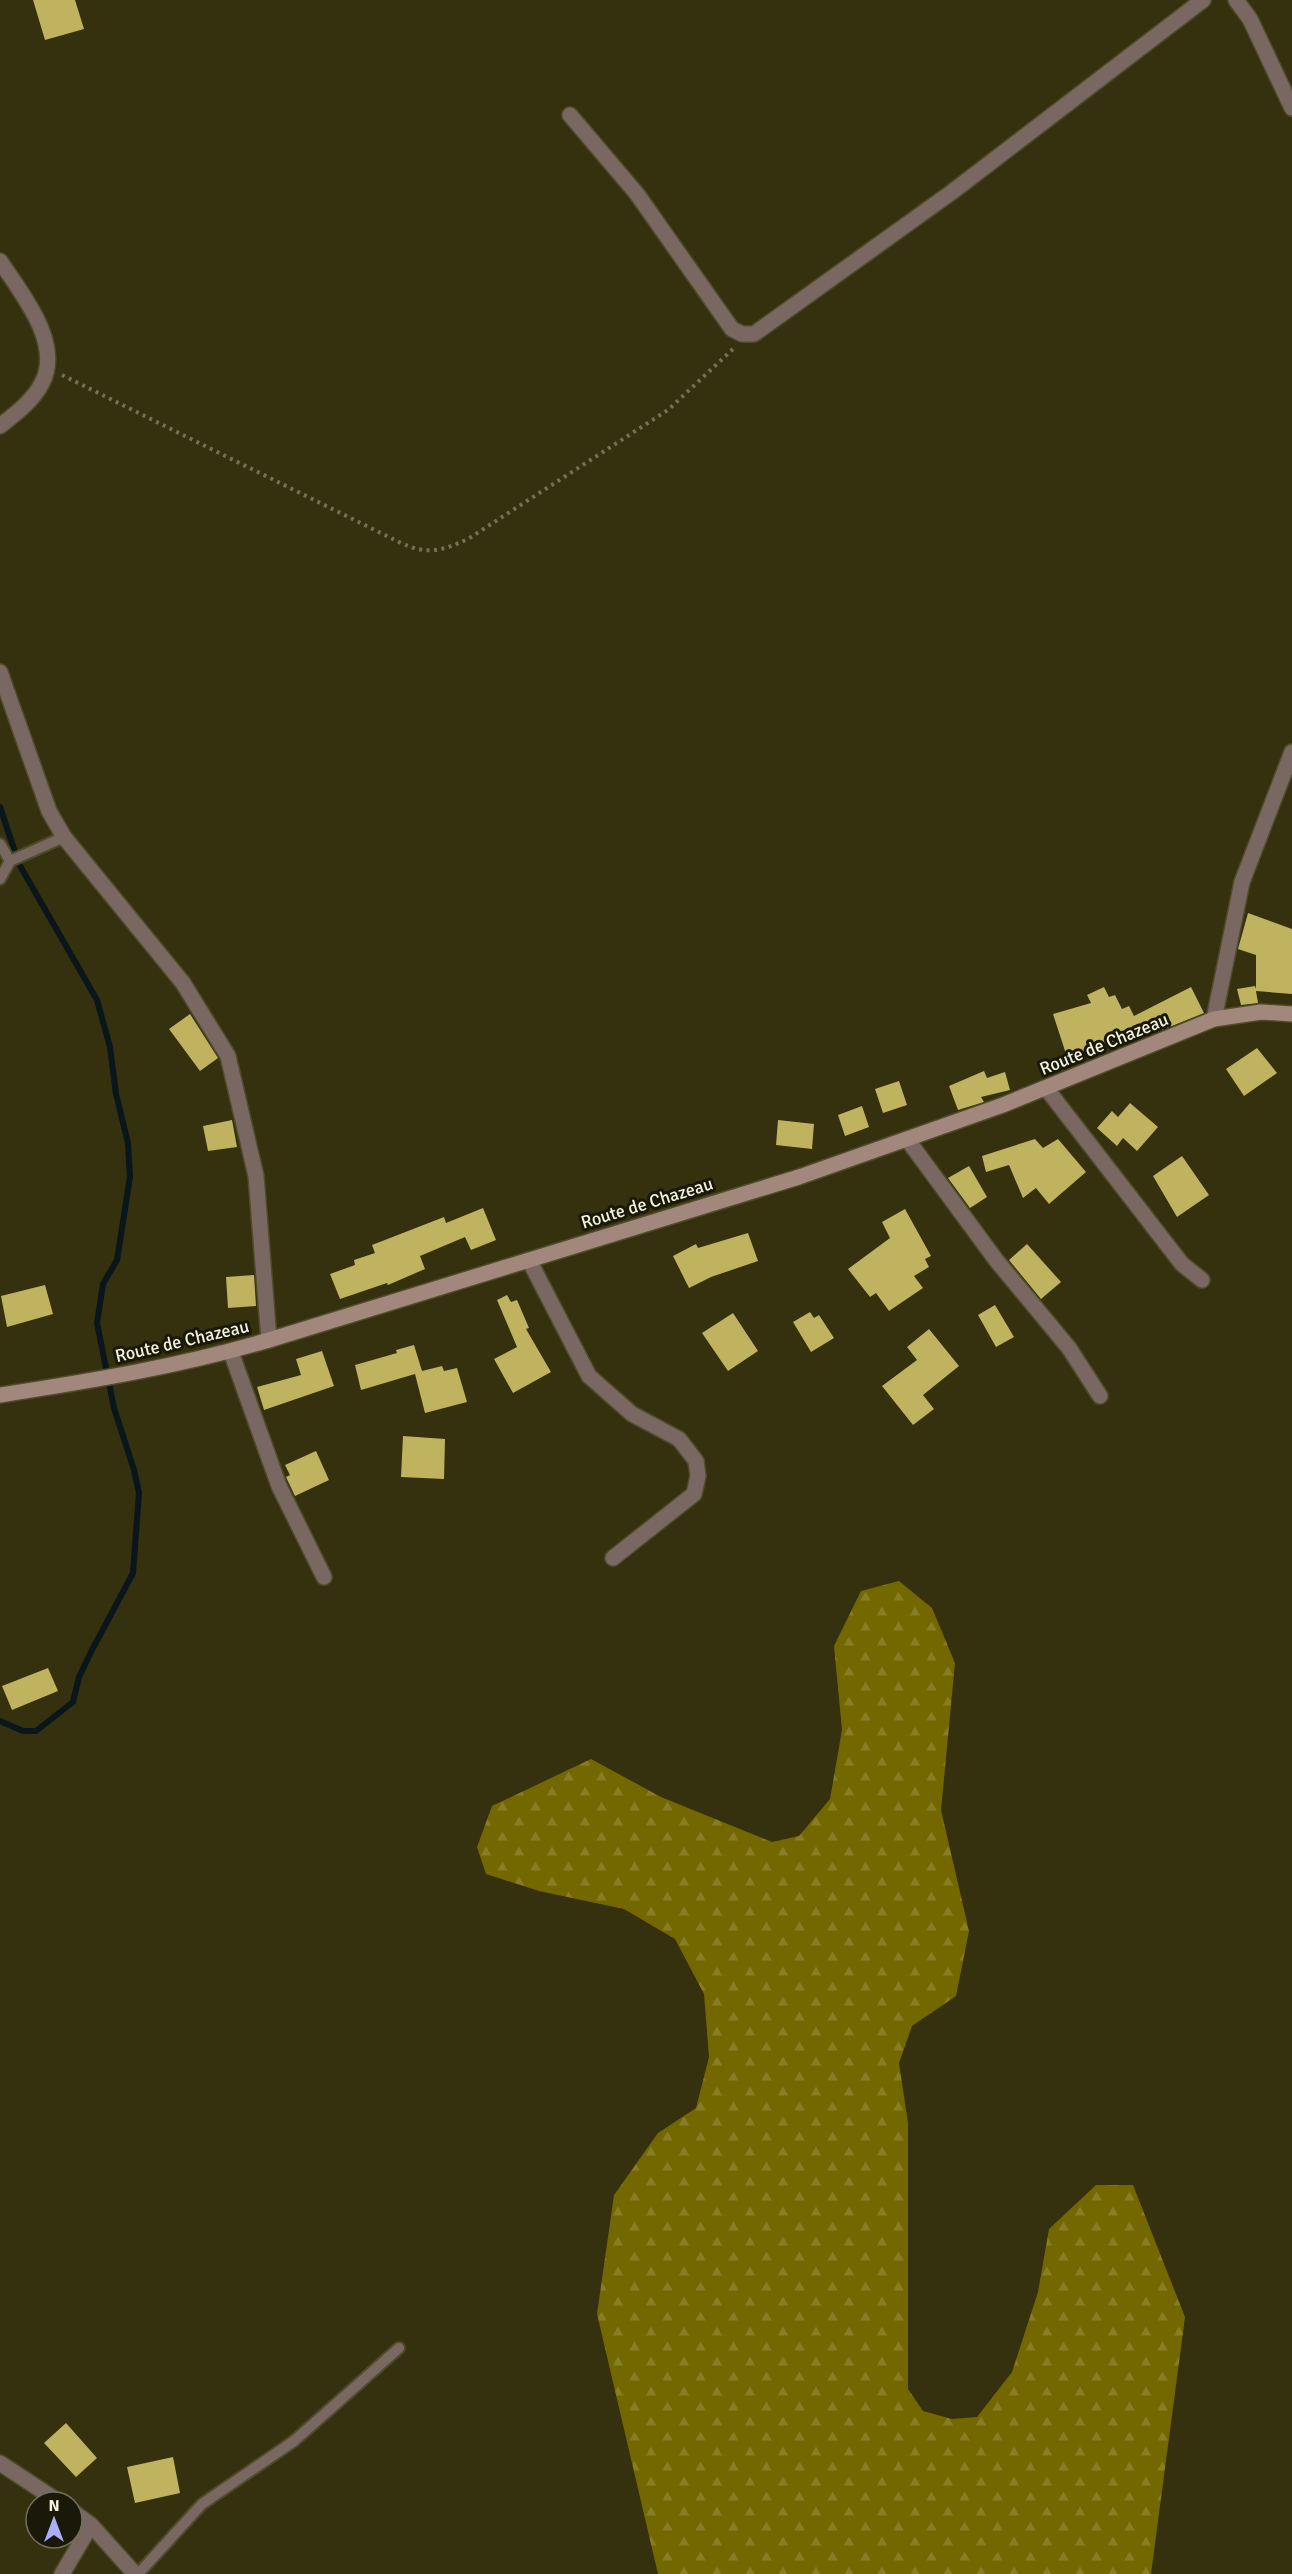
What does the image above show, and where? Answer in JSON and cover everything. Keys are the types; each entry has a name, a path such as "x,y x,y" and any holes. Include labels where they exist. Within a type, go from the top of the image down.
{"main road":[{"name":"Route de Chazeau","path":"0,1395 143,1372 231,1352 800,1177 1046,1088 1214,1019 1261,1012 1292,1014"}],"street":[{"path":"570,114 637,194 732,329 742,334 754,334 952,192 1203,0"},
{"path":"1236,0 1250,19 1292,108"},
{"path":"0,261 26,301 46,342 47,367 42,383 26,404 0,426"},
{"path":"0,672 49,811 64,837 183,983 228,1056 255,1176 269,1340"},
{"path":"1214,1019 1242,882 1292,752"},
{"path":"1046,1088 1182,1264 1202,1280"},
{"path":"907,1139 996,1260 1070,1348 1100,1396"},
{"path":"529,1260 589,1376 633,1414 679,1439 696,1461 698,1476 694,1494 614,1558"},
{"path":"231,1352 279,1486 324,1577"},
{"path":"0,2463 41,2490"},
{"path":"84,2519 92,2525 137,2574"},
{"path":"62,2574 92,2525"}],"lane":[{"path":"0,879 10,861 64,837"},
{"path":"0,844 10,861"},
{"path":"137,2574 202,2504 294,2441 399,2348"}],"path":[{"path":"47,367 400,543 417,551 430,552 444,551 468,539 668,410 723,361 742,334"}],"green space":[{"path":"899,1581 932,1608 955,1663 941,1810 969,1931 956,1996 912,2026 899,2063 908,2123 908,2389 923,2411 952,2419 977,2417 1012,2372 1038,2292 1049,2229 1096,2185 1133,2185 1185,2317 1151,2574 658,2574 597,2314 614,2195 658,2133 696,2108 709,2057 704,1994 675,1939 624,1909 539,1891 486,1874 477,1847 492,1806 591,1759 661,1797 772,1842 799,1836 830,1799 842,1730 834,1646 861,1591"}],"building":[{"path":"33,0 75,0 84,29 45,40"},
{"path":"1248,913 1292,929 1292,994 1256,991 1258,1003 1241,1005 1237,989 1255,986 1256,989 1256,955 1238,949"},
{"path":"1104,987 1109,997 1115,995 1122,1009 1129,1006 1134,1016 1191,987 1204,1013 1157,1032 1155,1026 1110,1049 1107,1044 1067,1057 1053,1014 1091,1003 1087,995"},
{"path":"190,1014 218,1058 200,1071 169,1029"},
{"path":"1257,1048 1277,1073 1244,1096 1226,1069"},
{"path":"984,1071 987,1078 1005,1072 1010,1090 981,1097 984,1102 958,1110 949,1086"},
{"path":"899,1081 907,1105 883,1113 875,1089"},
{"path":"1130,1103 1158,1127 1137,1151 1123,1138 1117,1146 1097,1128 1112,1111 1118,1117"},
{"path":"862,1106 869,1127 845,1136 838,1115"},
{"path":"232,1120 237,1147 208,1151 203,1126"},
{"path":"778,1120 814,1124 812,1149 776,1145"},
{"path":"1035,1139 1043,1148 1058,1139 1086,1172 1049,1204 1036,1188 1023,1198 1009,1165 986,1172 982,1156"},
{"path":"1182,1156 1209,1195 1177,1217 1153,1176"},
{"path":"969,1166 987,1197 970,1208 948,1178"},
{"path":"483,1208 496,1240 471,1250 465,1237 420,1256 425,1269 388,1285 387,1283 340,1299 330,1274 355,1265 354,1260 375,1253 372,1245 444,1217 446,1223"},
{"path":"905,1209 931,1256 925,1259 929,1267 914,1276 923,1288 889,1311 876,1293 870,1297 848,1269 890,1238 882,1222"},
{"path":"748,1233 758,1261 711,1277 689,1288 673,1256 696,1244 698,1248"},
{"path":"1027,1244 1061,1282 1041,1299 1009,1260"},
{"path":"254,1275 256,1306 228,1308 226,1277"},
{"path":"45,1285 53,1314 7,1327 1,1296"},
{"path":"507,1295 511,1302 517,1300 529,1328 526,1329 551,1372 513,1393 494,1359 517,1347 497,1300"},
{"path":"995,1305 1014,1337 996,1347 978,1315"},
{"path":"810,1312 814,1318 819,1315 834,1338 811,1352 793,1322"},
{"path":"733,1313 758,1351 728,1371 702,1333"},
{"path":"929,1329 959,1366 923,1395 934,1409 913,1425 882,1386 917,1360 907,1347"},
{"path":"414,1345 422,1371 442,1366 444,1371 457,1368 467,1402 425,1413 415,1374 361,1390 355,1365 397,1353 396,1350"},
{"path":"322,1351 334,1386 264,1410 257,1387 301,1375 296,1359"},
{"path":"403,1436 445,1439 444,1479 401,1477"},
{"path":"316,1451 329,1480 295,1496 286,1477 290,1475 285,1465"},
{"path":"48,1668 58,1691 12,1710 2,1686"},
{"path":"66,2423 97,2458 76,2477 44,2443"},
{"path":"173,2457 180,2493 135,2503 127,2467"}],"waterway":[{"path":"0,807 19,864 97,1000 110,1047 116,1094 128,1143 130,1177 117,1260 103,1284 97,1323 114,1408 139,1493 133,1573 79,1677 73,1702 36,1731 23,1731 0,1721"}]}
